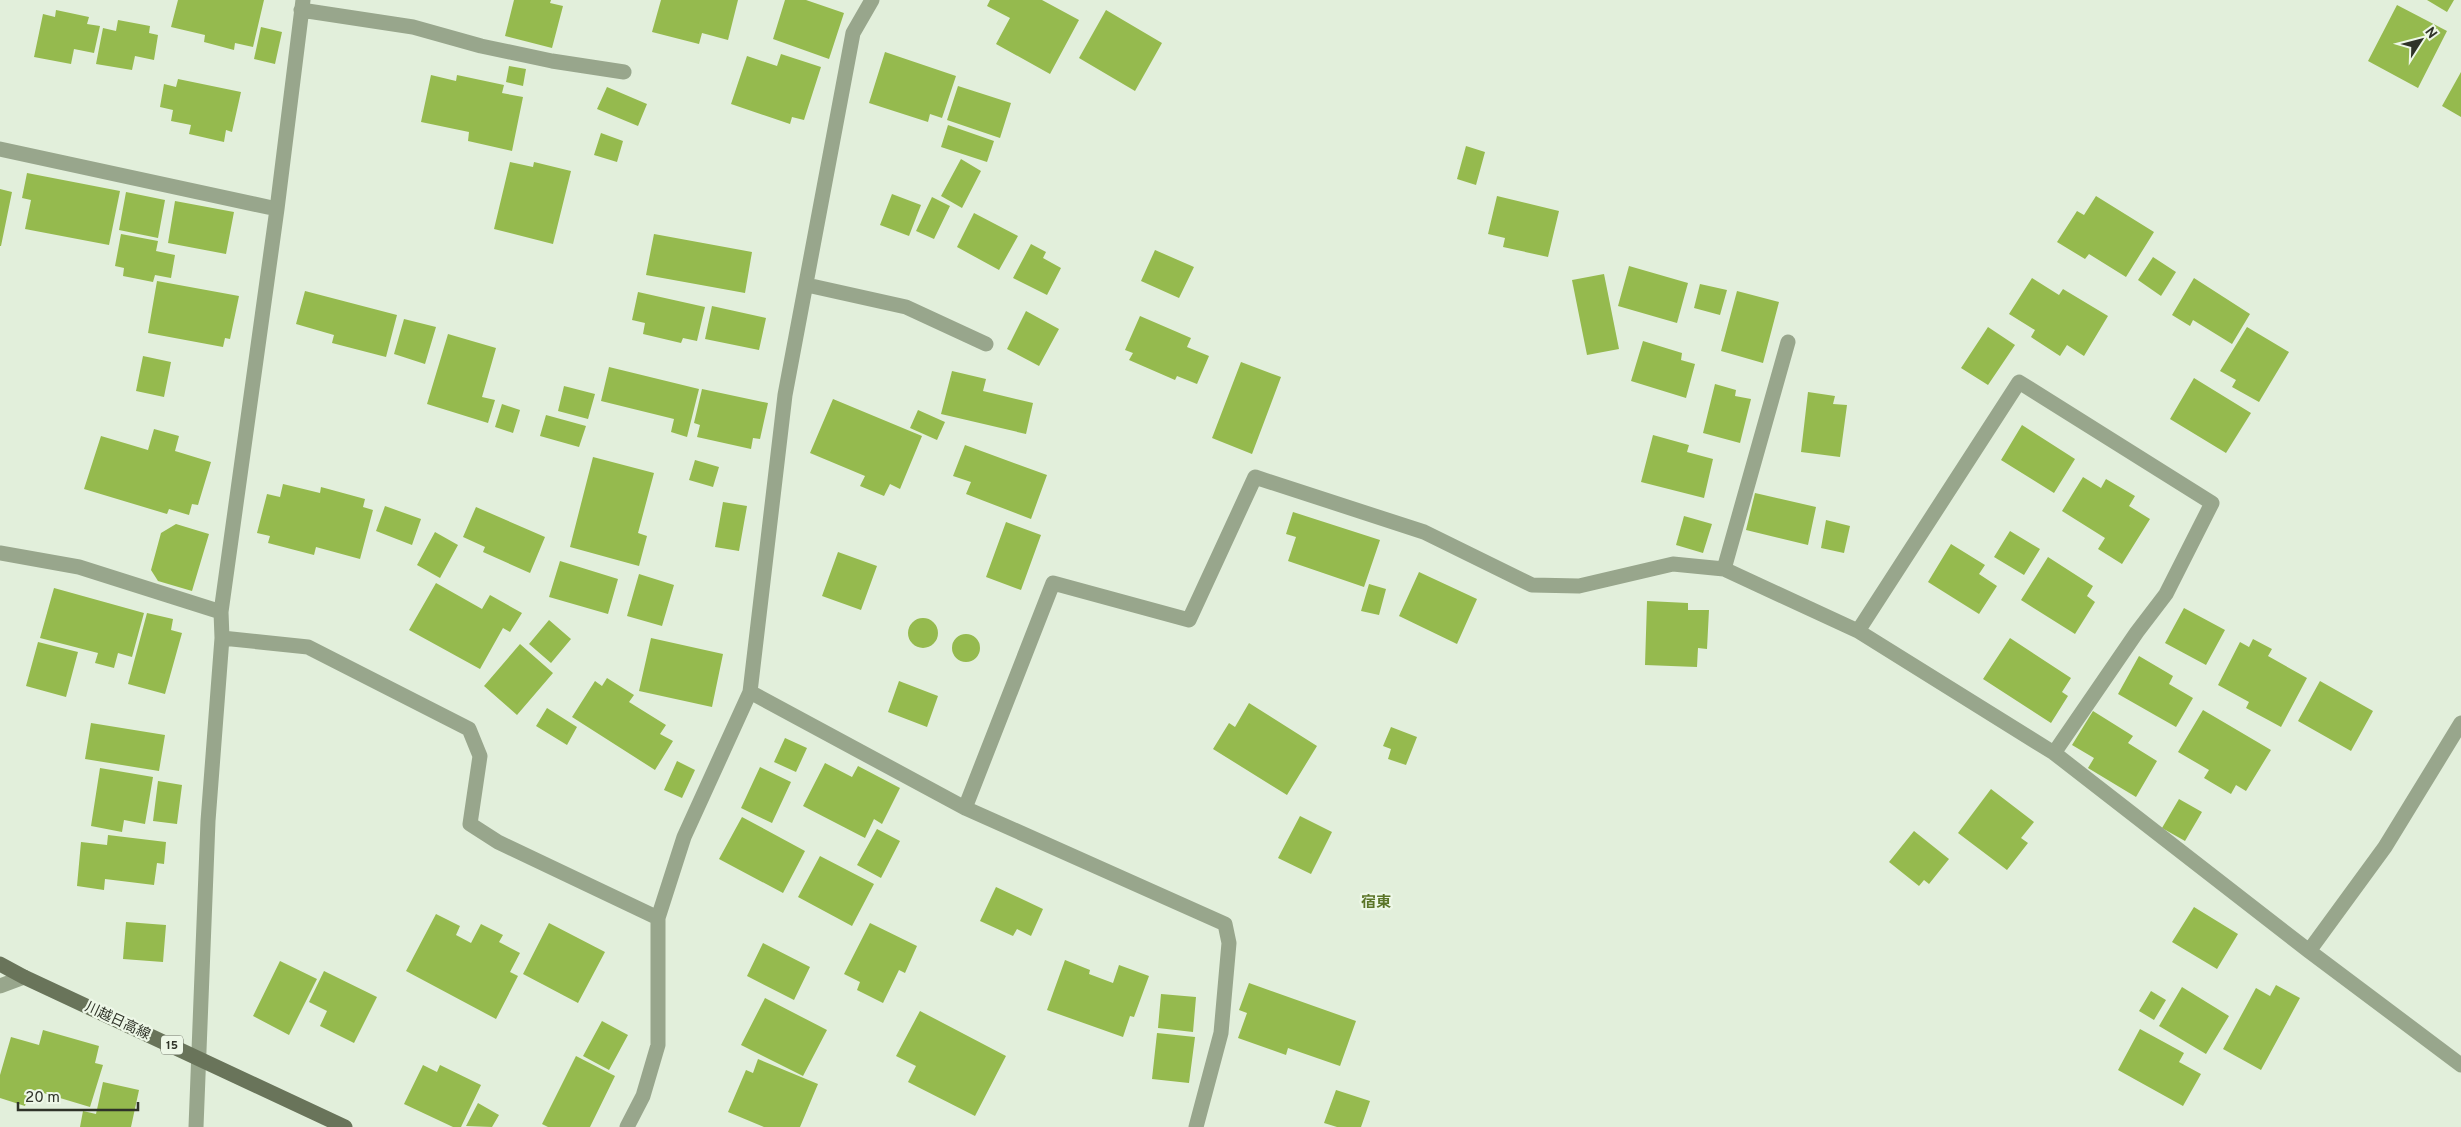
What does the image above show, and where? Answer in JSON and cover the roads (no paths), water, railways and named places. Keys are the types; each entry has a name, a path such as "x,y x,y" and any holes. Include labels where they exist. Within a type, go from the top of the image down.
{"main road":[{"name":"川越日高線","path":"0,964 24,977 345,1127"}],"street":[{"path":"626,1127 643,1096 658,1045 658,918 684,837 750,692 785,395 853,33 872,0"},
{"path":"196,1127 208,821 222,638 221,612 277,209 302,5 413,26 481,46 552,61 624,72"},
{"path":"0,149 277,209"},
{"path":"807,285 906,307 986,344"},
{"path":"1724,569 1788,342"},
{"path":"1858,631 2019,382 2028,387 2212,503 2166,594 2137,632 2054,753"},
{"path":"965,808 1053,583 1189,620 1255,477 1424,532 1532,585 1579,586 1673,564 1724,569 1858,631 2054,753 2309,951 2461,1065"},
{"path":"0,553 79,567 221,612"},
{"path":"222,638 308,647 469,729 480,756 470,824 498,842 658,918"},
{"path":"750,692 965,808 1225,924 1229,943 1221,1033 1196,1127"},
{"path":"2309,951 2385,847 2461,723"},
{"path":"0,986 24,977"}],"district":[{"name":"宿東","path":"1376,902"}]}
